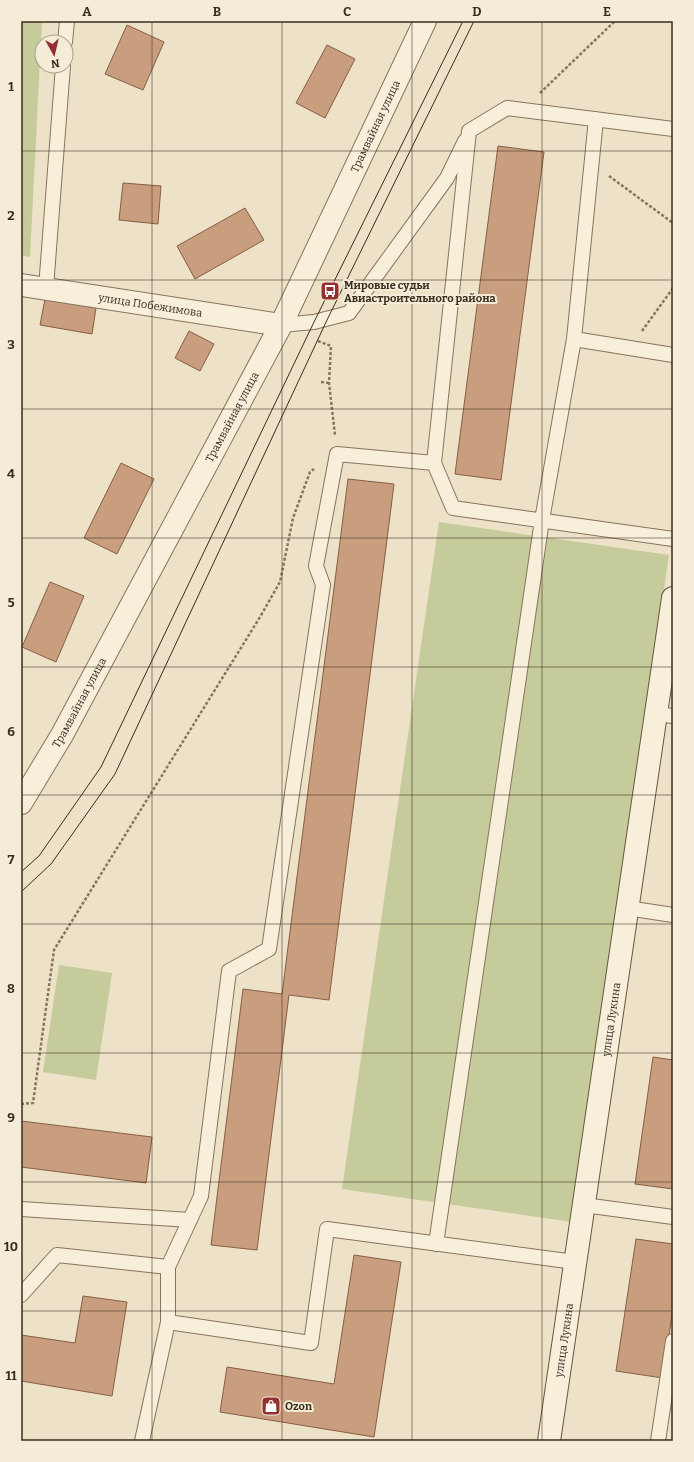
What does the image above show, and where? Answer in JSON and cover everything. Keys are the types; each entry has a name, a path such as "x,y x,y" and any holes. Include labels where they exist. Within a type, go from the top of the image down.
{"street":[{"name":"Трамвайная улица","path":"21,803 62,735 281,325 426,21"},
{"name":"улица Побежимова","path":"21,285 281,325"},
{"name":"улица Лукина","path":"549,1441 627,908 664,715 673,598"}],"lane":[{"path":"66,34 67,21"},
{"path":"46,288 62,74"},
{"path":"281,325 314,322 349,314 447,178 469,131 507,108 673,129"},
{"path":"436,1244 542,520 574,339 596,119"},
{"path":"469,131 434,463 453,508 673,539"},
{"path":"574,339 673,355"},
{"path":"142,1441 168,1322 168,1267 201,1196 229,971 269,949 323,585 316,566 337,454 434,463"},
{"path":"627,908 673,915"},
{"path":"584,1205 673,1217"},
{"path":"21,1209 190,1220"},
{"path":"168,1322 311,1343 327,1229 575,1262"},
{"path":"21,1295 57,1255 168,1267"},
{"path":"658,1441 673,1341"}],"path":[{"path":"522,110 615,21"},
{"path":"591,163 673,224"},
{"path":"630,348 673,288"},
{"path":"21,1104 33,1103 54,950 260,617 280,582 293,518 310,472 337,454 329,383 331,346 312,339"},
{"path":"321,382 329,383"}],"green space":[{"path":"21,21 42,21 41,34 34,34 34,74 39,74 30,257 21,255"},
{"path":"439,522 669,555 572,1222 342,1189"},
{"path":"59,965 112,973 96,1080 43,1072"}],"building":[{"path":"127,25 164,42 143,90 105,74"},
{"path":"327,45 355,59 325,118 296,103"},
{"path":"498,146 544,152 501,480 455,474"},
{"path":"123,183 161,186 158,224 119,220"},
{"path":"245,208 264,240 195,279 177,246"},
{"path":"45,299 96,308 92,334 40,325"},
{"path":"189,331 214,344 200,371 175,358"},
{"path":"121,463 154,479 117,554 84,538"},
{"path":"348,479 394,484 329,1000 289,995 257,1250 211,1245 243,989 282,994"},
{"path":"50,582 84,596 56,662 22,647"},
{"path":"653,1057 673,1060 673,1189 635,1184"},
{"path":"21,1121 152,1137 146,1183 21,1167"},
{"path":"636,1239 673,1244 673,1307 663,1378 616,1371"},
{"path":"354,1255 401,1262 374,1437 220,1412 227,1367 334,1384"},
{"path":"83,1296 127,1302 112,1396 21,1381 21,1335 75,1343"}],"tram line":[{"path":"21,872 39,856 101,767 314,322 463,21"},
{"path":"21,892 51,864 115,774 327,320 474,21"}],"place":[{"name":"Мировые судьи Авиастроительного района","path":"330,291"},
{"name":"Ozon","path":"271,1406"}]}
